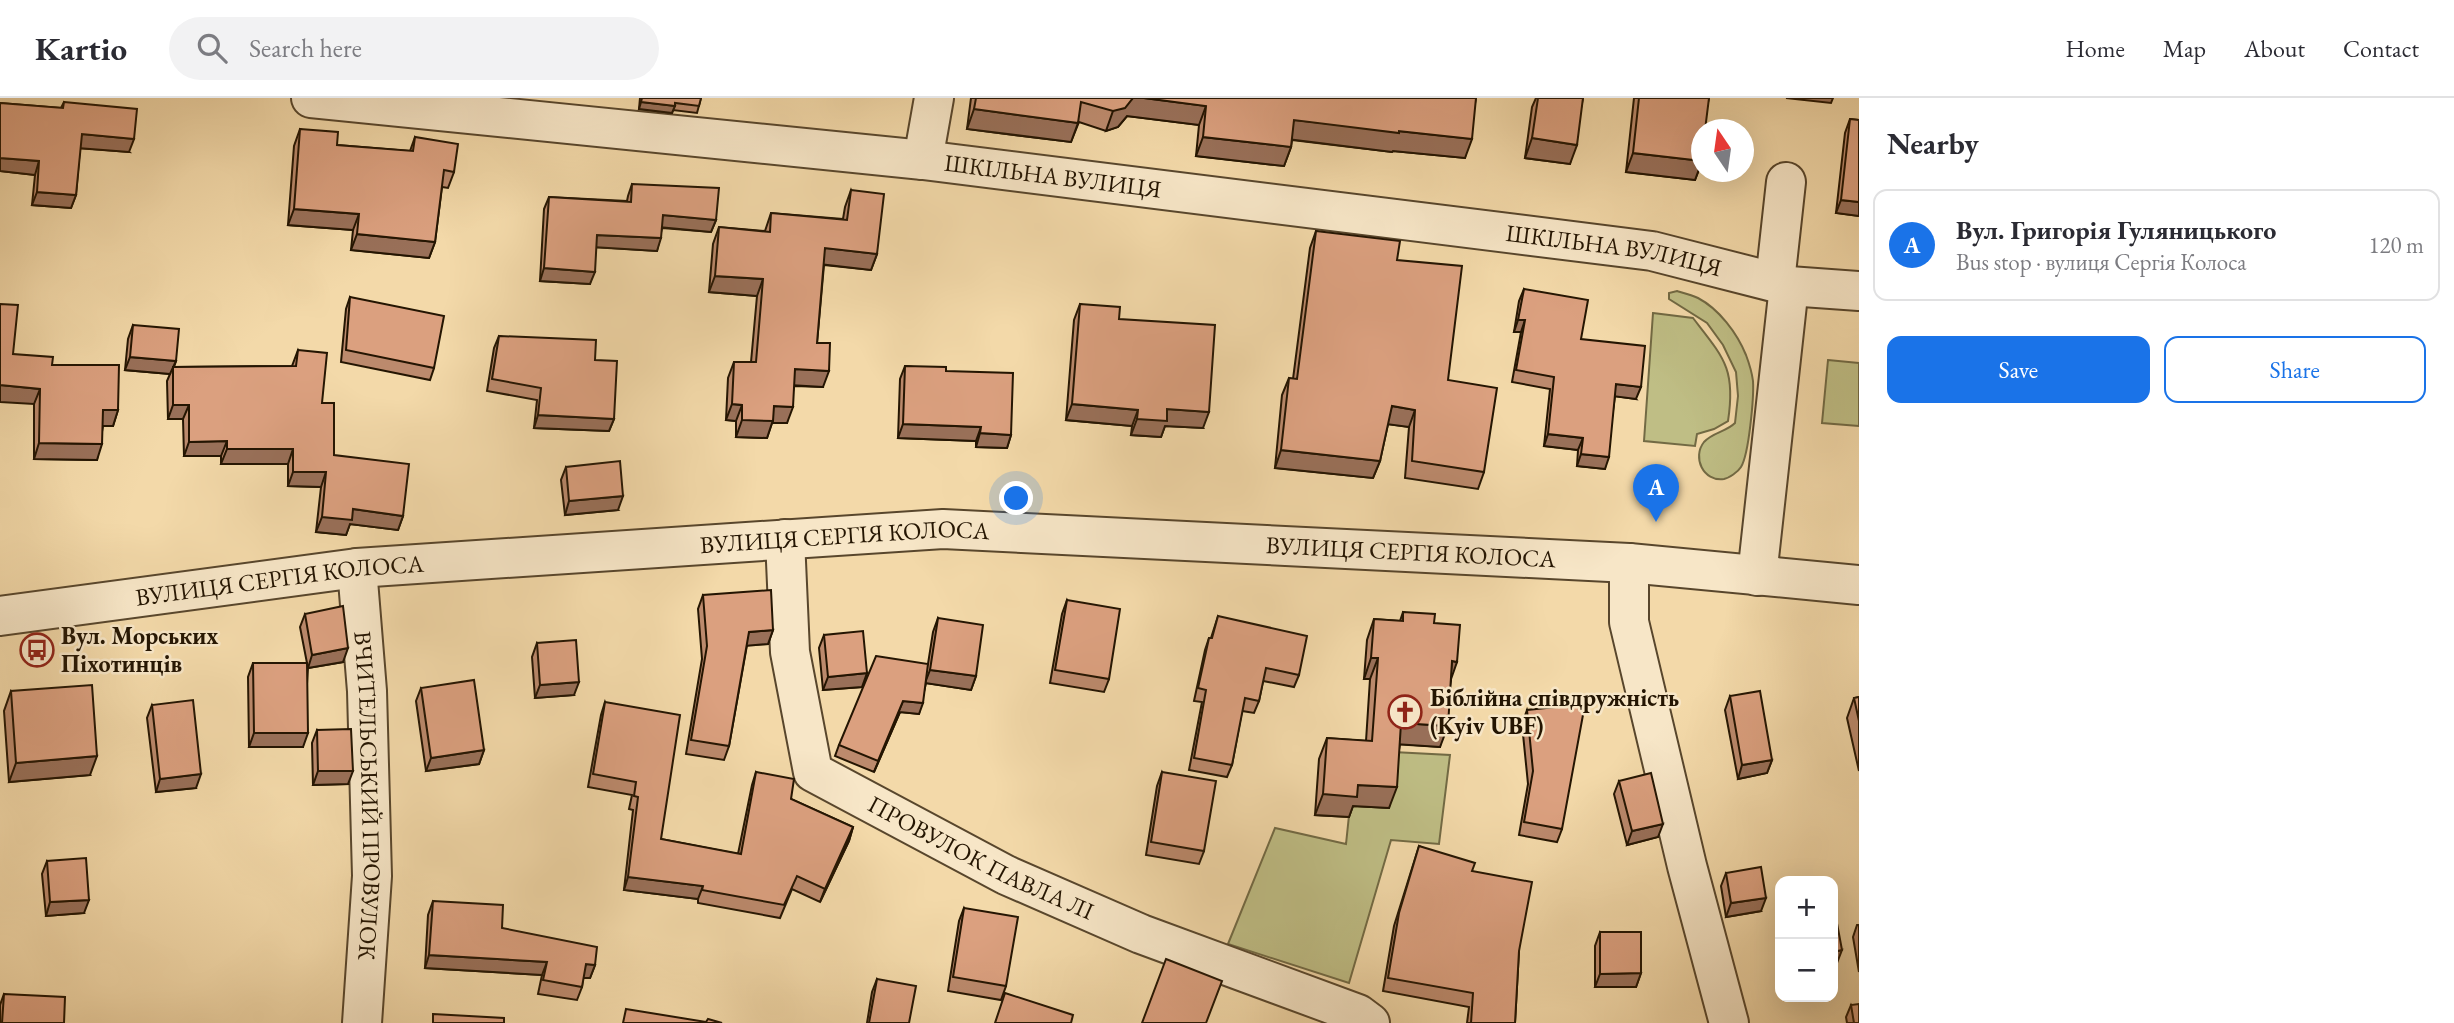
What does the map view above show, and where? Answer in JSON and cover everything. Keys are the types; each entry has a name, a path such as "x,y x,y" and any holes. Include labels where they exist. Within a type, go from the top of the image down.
{"street":[{"name":"ШКІЛЬНА ВУЛИЦЯ","path":"311,98 923,160 1652,251 1782,284 1859,291"},
{"path":"923,160 934,98"},
{"path":"1757,576 1782,284 1786,182"},
{"name":"ВУЛИЦЯ СЕРГІЯ КОЛОСА","path":"0,617 357,568 943,529 1629,563 1859,585"},
{"name":"ПРОВУЛОК ПАВЛА ЛІ","path":"785,539 790,652 813,772 1006,875 1141,934 1359,1014 1370,1023"},
{"path":"1629,563 1629,622 1687,866 1729,1023"},
{"name":"ВЧИТЕЛЬСЬКИЙ ПРОВУЛОК","path":"357,568 367,691 372,876 362,1023"}],"shaded area":[{"path":"1677,291 1698,298 1720,315 1738,338 1751,371 1753,399 1744,460 1740,469 1724,479 1710,477 1705,473 1699,455 1704,442 1735,423 1738,396 1736,372 1723,345 1707,323 1669,299 1669,293"},
{"path":"1653,313 1693,318 1720,354 1729,376 1728,421 1697,434 1695,446 1644,441"},
{"path":"1828,360 1859,363 1859,426 1822,423"},
{"path":"1393,752 1450,755 1439,844 1391,840 1349,983 1228,944 1275,828 1346,844 1350,806"}],"building":[{"path":"642,98 701,98 699,106 675,103 675,106 641,102"},
{"path":"976,98 1133,98 1125,108 1113,111 1081,102 1078,123 974,109"},
{"path":"1144,98 1476,98 1472,139 1294,120 1291,147 1203,137 1206,106"},
{"path":"1538,98 1583,98 1577,145 1532,138"},
{"path":"1639,98 1709,98 1706,119 1691,119 1691,160 1633,153"},
{"path":"64,102 137,109 134,139 82,134 76,195 37,192 39,161 0,158 0,103 63,108"},
{"path":"1850,119 1859,120 1859,202 1841,200"},
{"path":"300,129 338,132 337,145 413,151 415,137 458,144 454,172 444,170 435,242 357,234 359,214 294,209"},
{"path":"632,184 719,188 716,220 663,215 661,238 597,235 595,272 544,268 549,197 631,202"},
{"path":"851,190 884,194 877,254 825,248 817,343 830,343 829,371 795,369 793,407 774,406 773,421 742,420 742,405 732,404 734,362 756,362 763,279 715,276 719,227 770,232 771,213 847,220"},
{"path":"1316,231 1400,241 1397,260 1462,266 1448,380 1497,388 1484,472 1412,461 1415,410 1392,406 1380,461 1281,450 1289,378 1297,379"},
{"path":"1524,289 1588,300 1581,339 1645,346 1641,387 1616,384 1609,457 1581,454 1583,438 1548,434 1554,377 1516,370 1525,320 1518,320"},
{"path":"350,297 444,316 434,368 346,350"},
{"path":"0,304 18,305 13,354 53,357 52,365 119,365 118,410 103,410 102,444 39,443 40,389 0,385"},
{"path":"1080,304 1120,307 1119,319 1215,325 1209,412 1167,409 1167,421 1137,419 1138,410 1072,404"},
{"path":"133,325 179,329 176,361 130,357"},
{"path":"499,336 596,340 595,360 617,361 614,419 538,415 541,388 492,379"},
{"path":"298,350 327,353 322,403 334,403 334,455 409,464 403,516 353,509 352,520 322,517 326,472 293,472 293,449 227,449 227,441 189,442 189,405 173,405 173,367 296,366"},
{"path":"905,366 946,367 946,371 1013,373 1011,435 980,433 981,427 903,424"},
{"path":"620,461 623,496 569,501 566,467"},
{"path":"771,590 773,630 749,632 729,746 691,740 707,646 703,595"},
{"path":"1067,600 1120,609 1109,679 1055,670"},
{"path":"343,606 348,648 312,655 305,614"},
{"path":"1403,612 1435,614 1434,623 1460,625 1457,662 1452,661 1448,726 1401,723 1397,787 1358,785 1357,797 1323,794 1327,738 1372,741 1378,658 1371,658 1374,619 1403,621"},
{"path":"1218,616 1307,636 1299,675 1266,668 1259,701 1245,698 1232,765 1194,758 1206,690 1198,688 1209,638 1212,638"},
{"path":"938,618 983,625 976,676 930,670"},
{"path":"863,631 867,673 828,677 824,635"},
{"path":"576,640 579,682 540,685 537,643"},
{"path":"876,656 928,664 923,703 903,701 878,761 839,745"},
{"path":"253,663 307,663 308,733 254,733"},
{"path":"474,680 484,750 431,758 421,688"},
{"path":"92,685 97,756 16,763 11,691"},
{"path":"1760,691 1772,760 1742,765 1730,696"},
{"path":"1859,697 1859,721 1854,698"},
{"path":"193,700 201,774 160,779 152,705"},
{"path":"605,702 680,715 661,839 741,854 756,772 794,779 791,799 853,827 825,889 797,876 784,905 702,890 703,886 628,877 638,797 634,796 636,782 593,774"},
{"path":"1585,704 1562,829 1524,822 1533,771 1527,710"},
{"path":"351,729 353,771 318,771 317,730"},
{"path":"1162,772 1216,781 1204,851 1151,842"},
{"path":"1651,773 1663,824 1632,831 1619,781"},
{"path":"1419,846 1475,863 1472,871 1532,882 1519,951 1515,1023 1471,1023 1473,993 1388,978 1399,913"},
{"path":"86,858 89,900 50,902 47,861"},
{"path":"1761,867 1766,898 1731,903 1726,873"},
{"path":"433,901 503,905 502,928 597,947 595,965 586,964 582,987 543,980 547,962 429,955"},
{"path":"964,908 1018,917 1006,986 953,977"},
{"path":"1838,929 1842,950 1838,951"},
{"path":"1600,932 1641,932 1641,973 1600,974"},
{"path":"1166,959 1222,981 1206,1023 1142,1023"},
{"path":"877,979 916,986 909,1023 869,1023"},
{"path":"1005,993 1073,1015 1071,1023 995,1023"},
{"path":"4,994 65,997 64,1023 2,1023"},
{"path":"1859,1004 1859,1023 1854,1023 1851,1005"},
{"path":"626,1009 706,1022 708,1019 722,1023 623,1023"},
{"path":"433,1014 504,1018 504,1023 433,1023"}],"place":[{"name":"Вул. Григорія Гуляницького","path":"1656,522"},
{"name":"Вул. Морських Піхотинців","path":"37,650"},
{"name":"Біблійна співдружність (Kyiv UBF)","path":"1405,712"}]}
